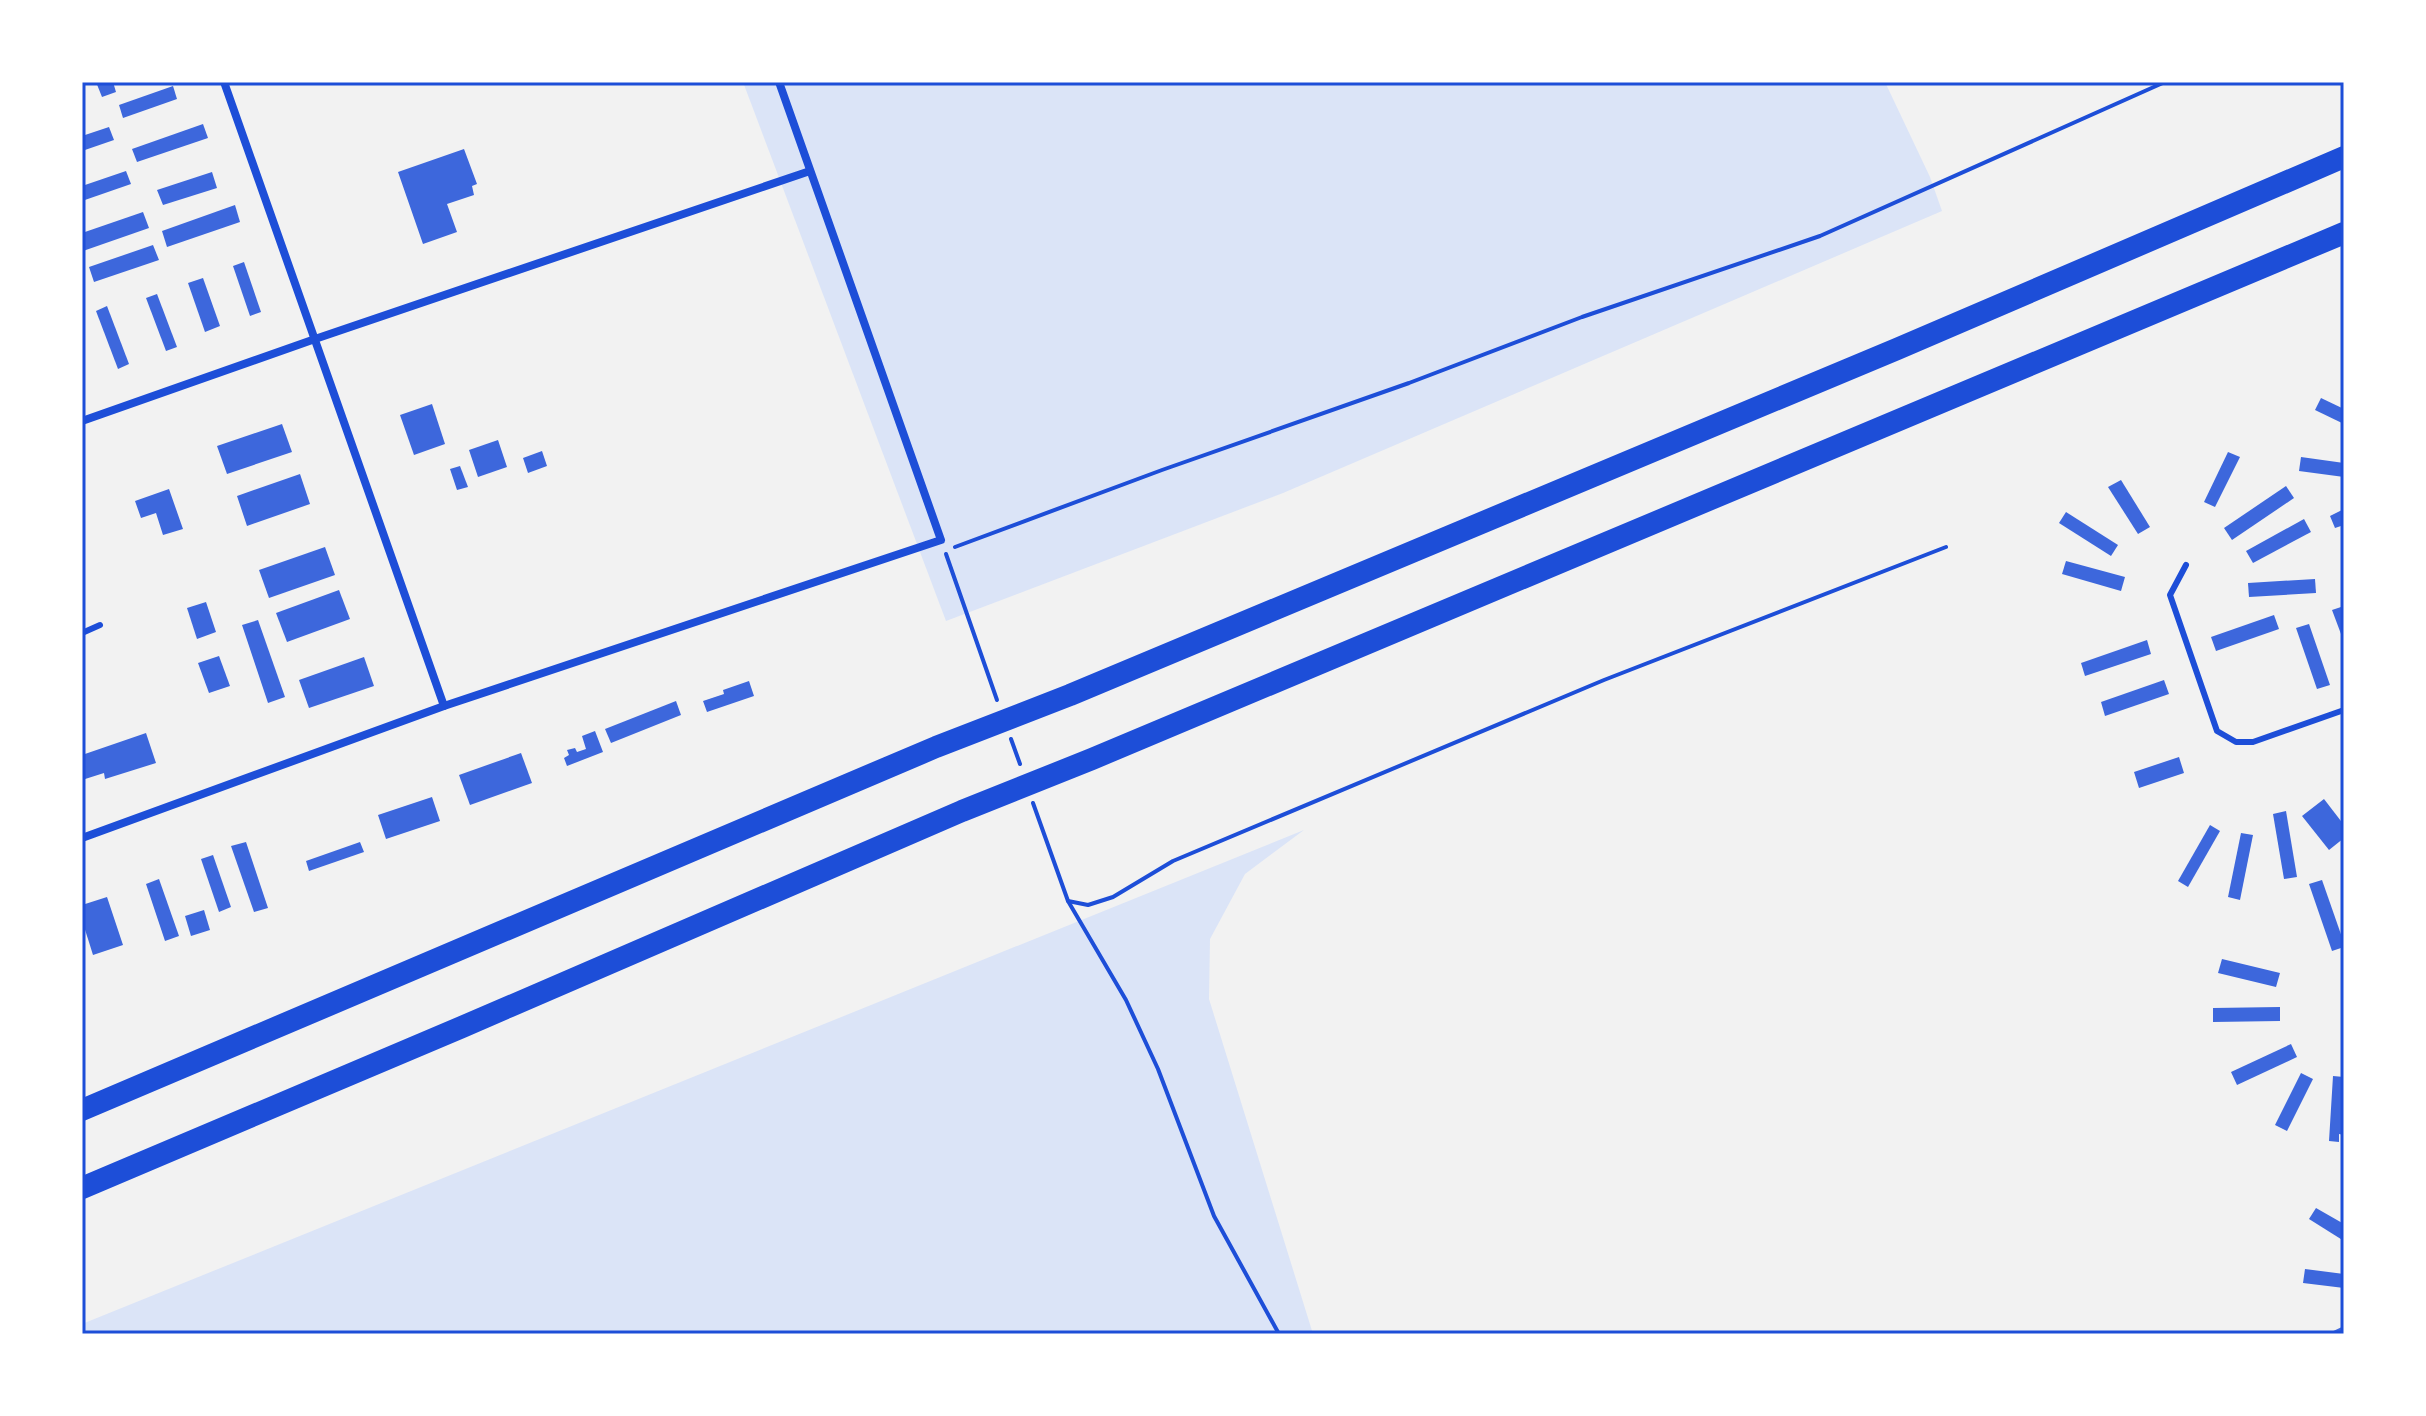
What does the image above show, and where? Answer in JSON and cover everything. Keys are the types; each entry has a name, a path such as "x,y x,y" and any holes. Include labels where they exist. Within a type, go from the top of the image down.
{"highway":[{"path":"82,1110 936,747 1070,695 1897,349 2344,157"},
{"path":"82,1188 962,811 2344,233"}],"street":[{"path":"224,82 444,706"},
{"path":"82,838 444,706 941,540 779,82"},
{"path":"82,421 810,171"}],"lane":[{"path":"2186,565 2170,595 2217,731 2236,742 2253,742 2344,710"},
{"path":"82,633 100,625"}],"path":[{"path":"1000,709 945,551 1582,317 1820,236 2165,82"},
{"path":"1068,901 1088,905 1113,897 1187,855 1604,680 1946,547"},
{"path":"1010,738 1021,768"},
{"path":"1031,797 1068,901 1126,1000 1158,1069 1214,1216 1279,1334"}],"shaded area":[{"path":"743,82 1885,82 1930,177 1942,211 1283,493 946,621"},
{"path":"1304,830 1245,874 1210,939 1209,999 1313,1334 82,1334 82,1324"}],"building":[{"path":"96,82 113,82 116,92 102,97"},
{"path":"173,86 177,99 123,118 119,105"},
{"path":"203,124 208,138 137,162 132,149"},
{"path":"109,127 114,140 82,151 82,136"},
{"path":"464,149 477,184 472,186 474,195 447,204 457,232 423,244 398,172"},
{"path":"126,171 131,184 82,201 82,186"},
{"path":"212,172 217,188 163,205 157,190"},
{"path":"235,205 240,222 167,247 162,231"},
{"path":"143,212 149,228 83,251 82,233"},
{"path":"153,245 159,260 94,282 89,267"},
{"path":"244,262 261,312 250,316 233,266"},
{"path":"203,278 220,326 205,332 188,283"},
{"path":"157,294 177,347 166,351 146,298"},
{"path":"107,306 129,364 118,369 96,311"},
{"path":"2321,398 2344,409 2344,424 2315,410"},
{"path":"432,404 445,444 414,455 400,415"},
{"path":"282,424 292,452 227,474 217,446"},
{"path":"498,440 507,467 478,477 469,450"},
{"path":"542,451 547,466 528,473 523,458"},
{"path":"2228,452 2240,457 2215,507 2204,502"},
{"path":"2301,457 2344,463 2344,477 2299,471"},
{"path":"460,466 468,487 457,490 450,469"},
{"path":"300,474 310,504 247,526 237,496"},
{"path":"2121,480 2150,527 2138,534 2108,487"},
{"path":"2286,486 2294,498 2232,540 2224,528"},
{"path":"169,489 183,529 163,535 156,513 141,518 135,501"},
{"path":"2344,509 2344,525 2335,528 2330,516"},
{"path":"2066,512 2118,545 2111,556 2059,523"},
{"path":"2304,519 2311,532 2253,563 2246,551"},
{"path":"325,547 335,575 269,598 259,570"},
{"path":"2066,561 2125,577 2121,591 2062,574"},
{"path":"2315,579 2316,593 2249,597 2248,583"},
{"path":"339,590 350,619 287,642 276,613"},
{"path":"206,602 216,632 197,639 187,608"},
{"path":"2344,606 2344,642 2332,610"},
{"path":"2274,615 2279,629 2216,651 2211,637"},
{"path":"258,620 285,697 268,703 242,625"},
{"path":"2309,624 2330,685 2317,689 2296,628"},
{"path":"2147,640 2151,654 2085,676 2081,663"},
{"path":"219,656 230,686 209,693 198,663"},
{"path":"364,657 374,686 309,708 299,680"},
{"path":"2164,680 2169,694 2105,716 2101,702"},
{"path":"749,681 754,696 707,712 703,701"},
{"path":"676,701 681,715 611,743 605,729"},
{"path":"595,731 603,752 567,766 564,758 569,755 567,750 575,748 577,752 586,749 582,736"},
{"path":"146,733 156,763 105,779 104,773 82,780 82,755"},
{"path":"521,753 532,783 470,805 459,775"},
{"path":"2179,757 2184,773 2139,788 2134,772"},
{"path":"432,797 440,821 386,839 378,815"},
{"path":"2324,799 2344,825 2344,838 2329,850 2302,816"},
{"path":"2286,811 2297,877 2284,879 2273,814"},
{"path":"2210,825 2220,831 2188,887 2178,881"},
{"path":"2241,833 2253,835 2240,900 2228,897"},
{"path":"246,842 268,908 254,912 231,846"},
{"path":"360,842 364,852 309,871 306,861"},
{"path":"213,855 231,907 219,912 201,859"},
{"path":"159,879 179,936 165,941 146,884"},
{"path":"2322,880 2344,943 2344,947 2332,951 2309,884"},
{"path":"107,897 123,945 93,955 82,920 82,905"},
{"path":"204,910 210,930 191,936 185,916"},
{"path":"2222,959 2280,973 2276,987 2218,973"},
{"path":"2280,1007 2280,1021 2213,1022 2213,1008"},
{"path":"2291,1044 2297,1057 2237,1085 2231,1072"},
{"path":"2301,1073 2313,1079 2287,1131 2275,1125"},
{"path":"2333,1076 2344,1077 2344,1135 2339,1134 2339,1142 2329,1141"},
{"path":"2316,1208 2344,1224 2344,1241 2309,1219"},
{"path":"2305,1269 2344,1274 2344,1288 2303,1283"},
{"path":"2344,1326 2344,1334 2327,1334"}]}
